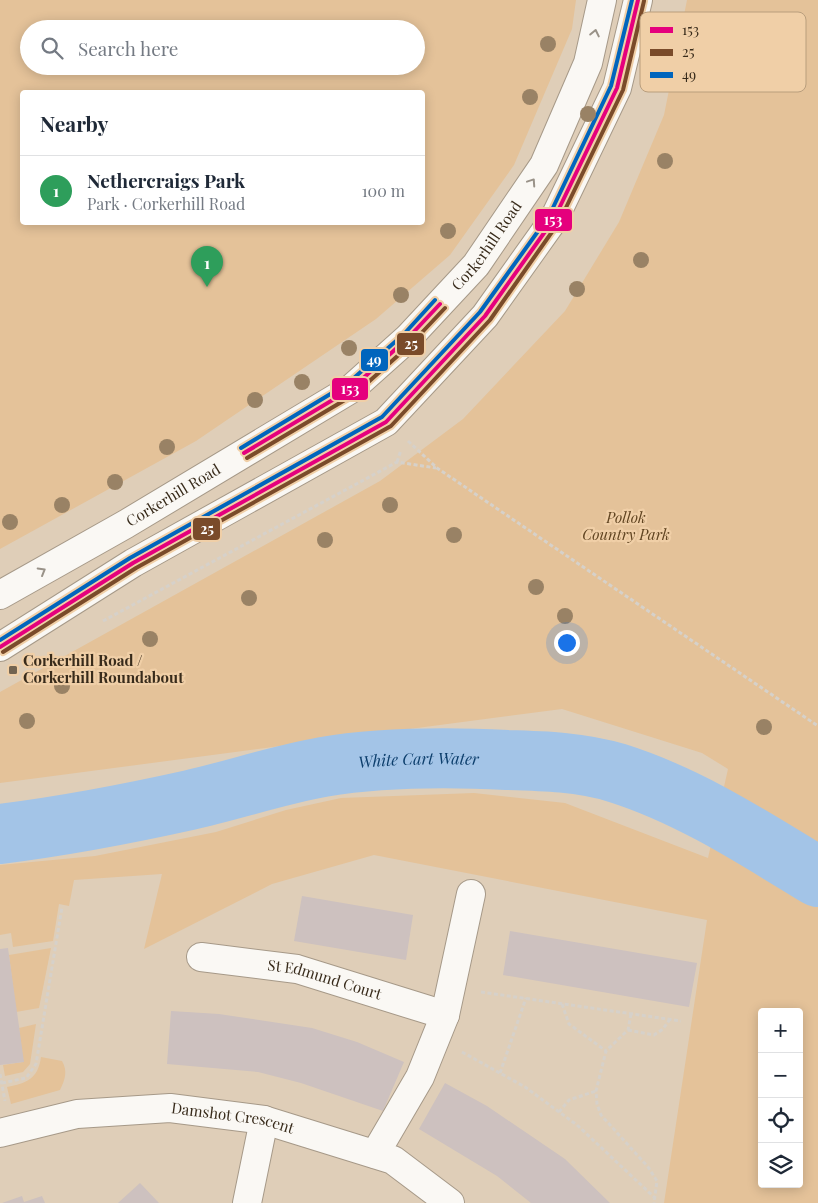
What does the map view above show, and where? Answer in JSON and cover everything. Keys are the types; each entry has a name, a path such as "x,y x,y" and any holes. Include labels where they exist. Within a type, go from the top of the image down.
{"street":[{"name":"Corkerhill Road","path":"0,596 126,524 351,388 408,338 476,265 544,165 588,63 602,0"},
{"path":"0,647 133,563 386,422 485,316 554,219 617,88 638,0"},
{"path":"374,1154 420,1077 441,1026 471,894"},
{"name":"St Edmund Court","path":"201,957 297,969 441,1026"},
{"name":"Damshot Crescent","path":"0,1133 77,1114 170,1108 264,1120 393,1160 450,1203"},
{"path":"247,1203 264,1120"}],"path":[{"path":"386,422 437,468 818,726"},
{"path":"95,626 398,462 437,468"},
{"path":"2,1083 26,1078 36,1064 62,907"},
{"path":"451,987 680,1021"},
{"path":"500,1073 526,998"},
{"path":"562,1004 569,1024 606,1051"},
{"path":"631,1014 628,1030 606,1051 596,1091 597,1104 602,1115 648,1167 657,1181 654,1203"},
{"path":"628,1030 654,1035 663,1029 670,1019"},
{"path":"441,1026 500,1073 525,1087 577,1125 654,1197"},
{"path":"559,1112 569,1100 596,1091"}],"green space":[{"path":"0,0 576,0 572,29 514,165 450,255 376,319 196,441 0,549"},
{"name":"Pollok Country Park","path":"687,0 818,0 818,1203 664,1203 707,920 374,855 272,884 144,949 162,874 74,880 69,906 59,904 53,941 13,947 11,933 0,935 0,865 95,856 216,832 286,810 341,798 474,793 565,803 708,858 728,769 702,753 562,709 0,783 0,692 380,481 463,419 565,311 619,222 664,115 669,92 806,92 806,12 685,12"},
{"path":"51,948 39,1008 16,1012 9,955"},
{"path":"36,1024 30,1064 23,1072 5,1076 3,1065 23,1062 19,1028"},
{"path":"41,1057 62,1061 65,1068 65,1076 60,1090 11,1104 7,1087 26,1082 30,1079 37,1070"}],"building":[{"path":"302,896 413,915 406,960 294,941"},
{"path":"510,931 697,963 689,1007 503,975"},
{"path":"8,948 24,1062 0,1065 0,949"},
{"path":"171,1011 219,1014 312,1028 357,1042 404,1062 383,1111 301,1083 258,1072 167,1064"},
{"path":"445,1083 487,1106 565,1159 610,1203 531,1203 497,1176 419,1129"},
{"path":"140,1183 159,1203 118,1203"},
{"path":"22,1196 24,1202 42,1196 45,1203 2,1203"}],"waterway":[{"name":"White Cart Water","path":"0,834 143,810 323,767 368,761 438,758 535,761 590,766 644,782 721,819 818,877"}],"transit line":[{"name":"49","path":"0,640 130,558 382,417 480,312 549,216 611,86 632,0"},
{"name":"153","path":"0,647 133,563 386,422 485,316 554,219 617,88 638,0"},
{"name":"25","path":"641,12 644,1"},
{"name":"25","path":"3,652 136,568 391,426 490,320 559,222 623,90 640,18"},
{"name":"49","path":"241,448 347,384 404,334 435,300"},
{"name":"153","path":"244,453 351,389 408,338 440,304"},
{"name":"25","path":"247,458 355,394 412,343 445,308"}],"place":[{"name":"Nethercraigs Park","path":"207,287"},
{"name":"Corkerhill Road / Corkerhill Roundabout","path":"13,670"}]}
